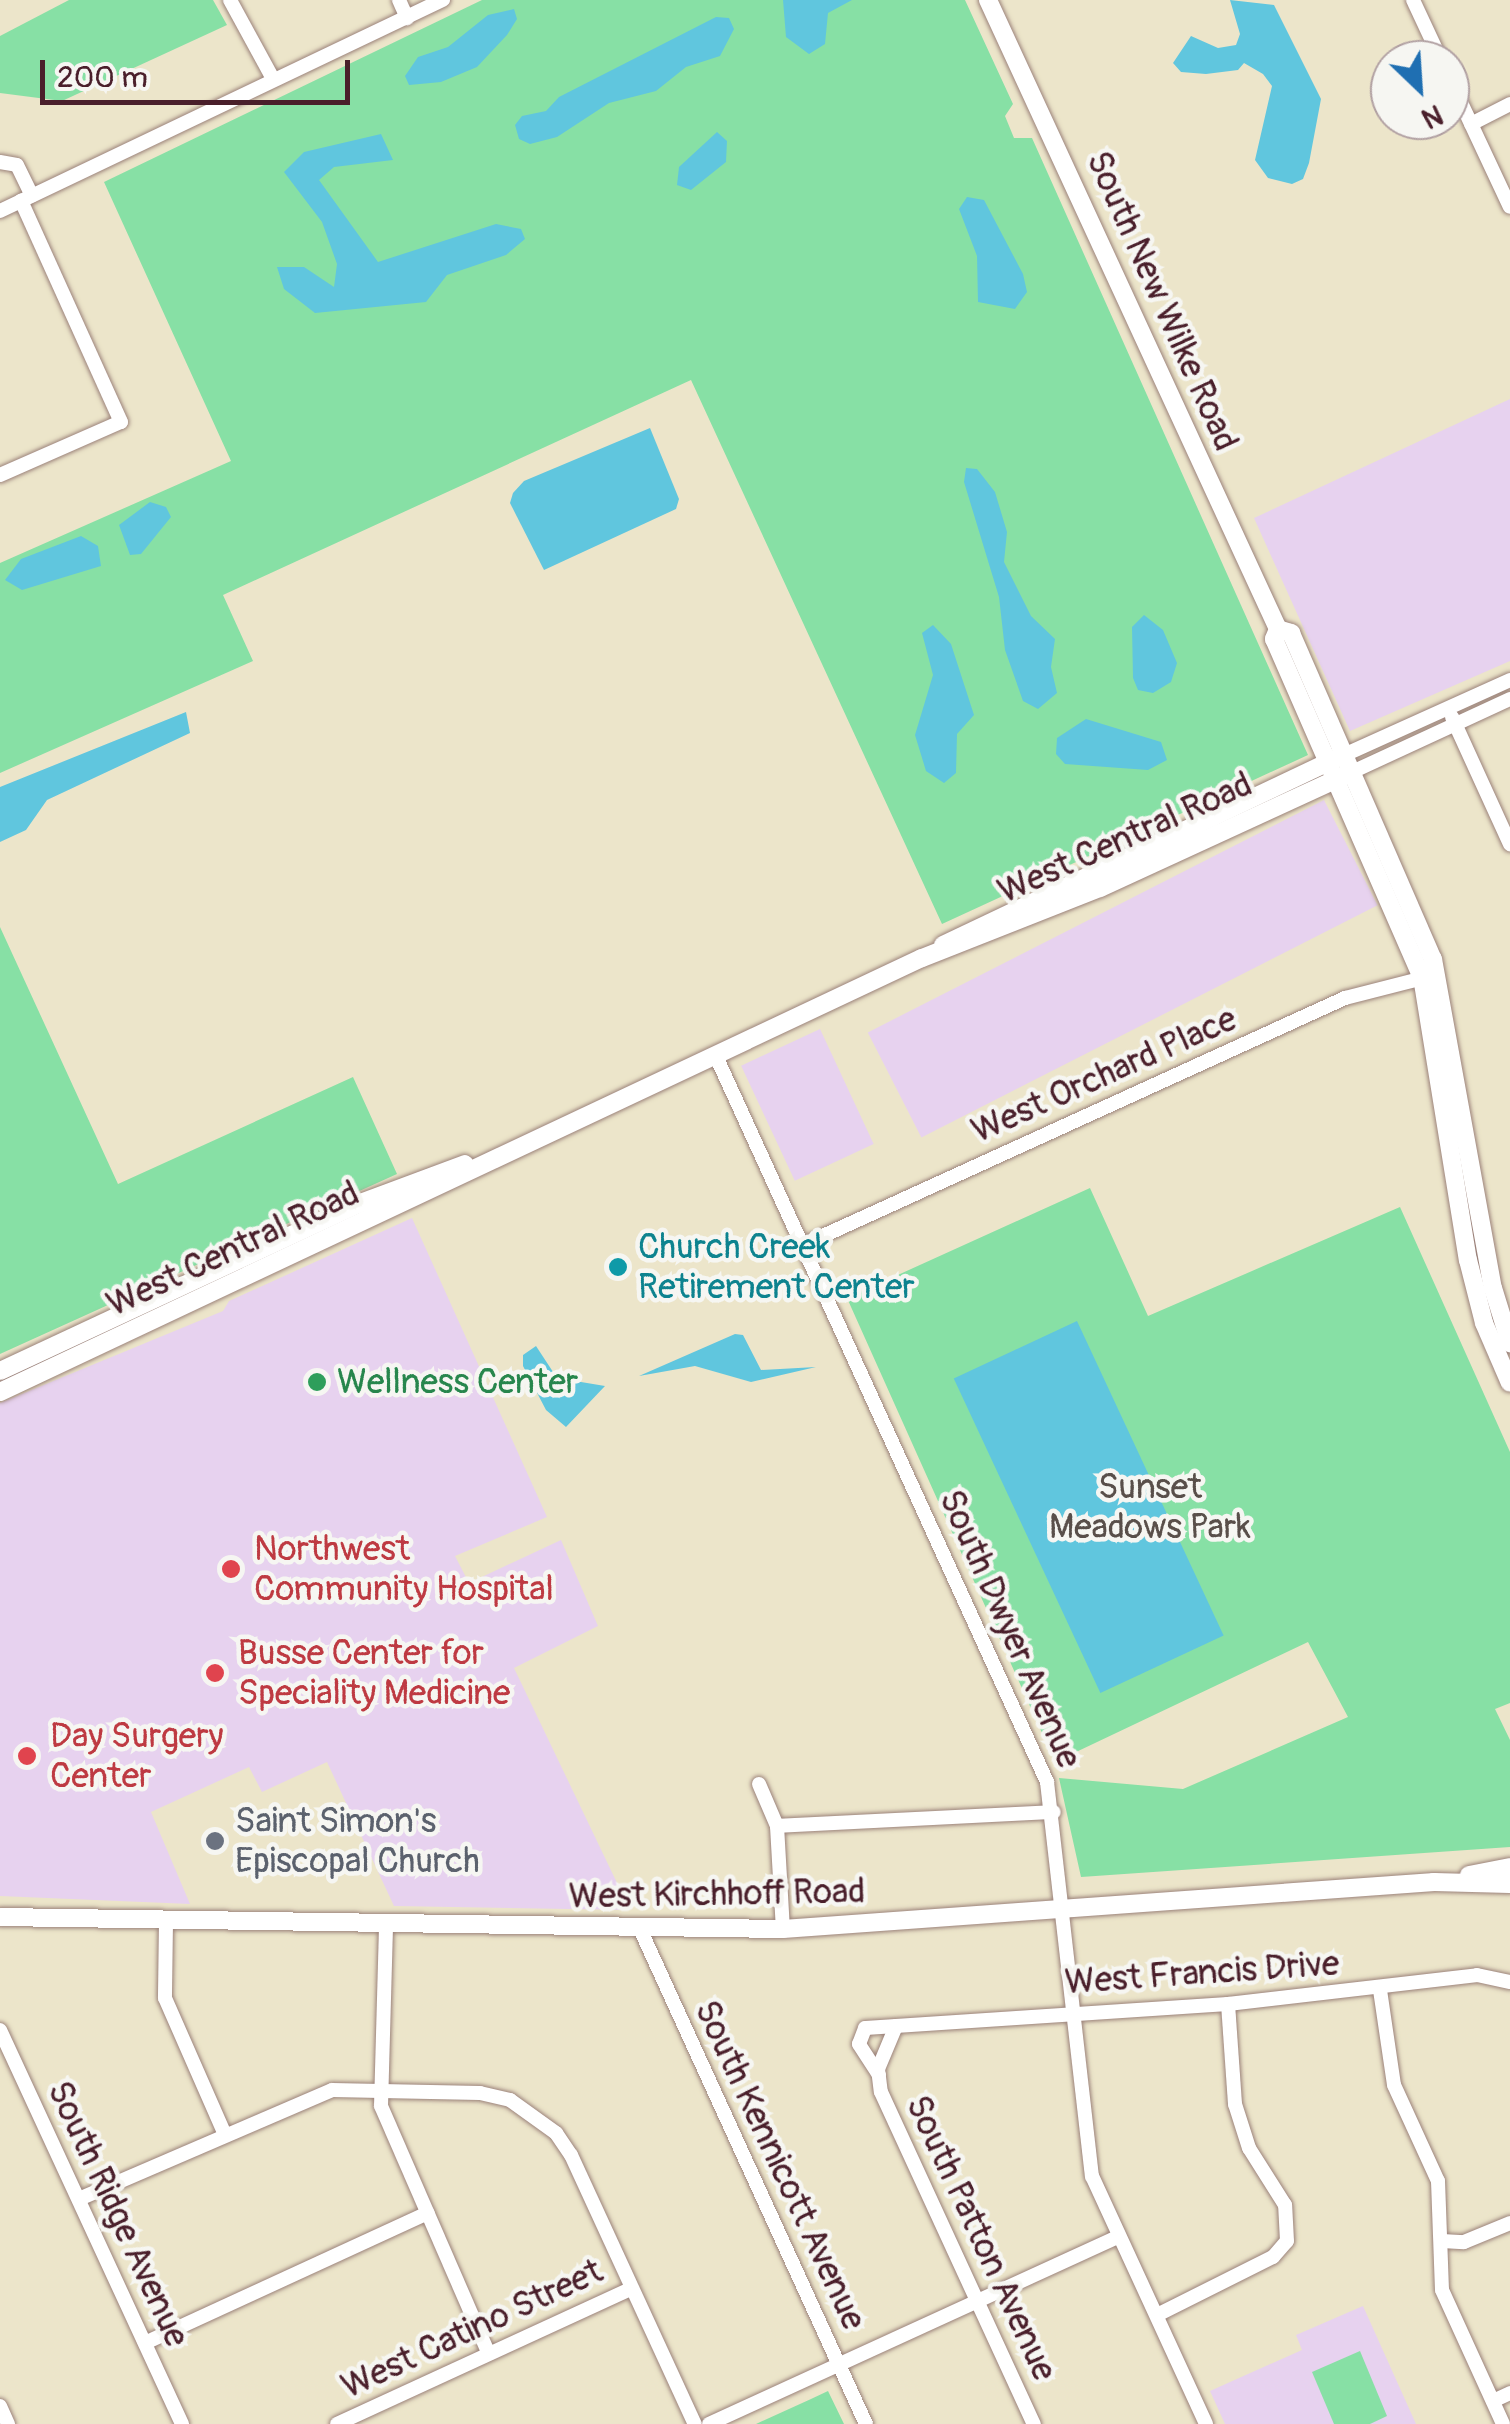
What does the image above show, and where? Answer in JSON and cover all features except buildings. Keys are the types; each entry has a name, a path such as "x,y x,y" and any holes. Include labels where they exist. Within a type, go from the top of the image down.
{"main road":[{"name":"South New Wilke Road","path":"988,0 1278,628 1290,632 1340,767 1430,976"},
{"name":"West Central Road","path":"0,1371 358,1204 490,1157 922,958 1100,888 1340,767"},
{"path":"1430,976 1493,1288 1510,1343"},
{"path":"1430,976 1468,1260 1484,1323 1510,1383"},
{"name":"West Central Road","path":"0,1392 433,1192 490,1157"},
{"name":"West Kirchhoff Road","path":"1434,1882 1510,1867"},
{"name":"West Kirchhoff Road","path":"0,1917 641,1932 782,1929 1064,1913 1434,1882 1510,1884"}],"street":[{"path":"230,0 273,79"},
{"path":"398,0 407,18"},
{"path":"2,205 27,199 443,0"},
{"path":"1413,0 1432,40"},
{"path":"1510,104 1471,124 1510,207"},
{"path":"0,162 16,165 122,422 0,475"},
{"path":"1340,767 1448,708 1510,680"},
{"path":"1340,767 1456,725 1510,699"},
{"path":"1448,708 1510,844"},
{"name":"West Orchard Place","path":"803,1245 1345,998 1430,976"},
{"name":"South Dwyer Avenue","path":"716,1054 1047,1782 1054,1812 1084,2141 1119,2236 1206,2424"},
{"path":"759,1784 777,1826 782,1929"},
{"path":"777,1826 1054,1812"},
{"path":"166,1922 165,1998 226,2135"},
{"path":"386,1927 384,2117 488,2354"},
{"name":"South Kennicott Avenue","path":"641,1932 866,2424"},
{"name":"West Francis Drive","path":"896,2026 1228,2004 1380,1990 1477,1975 1510,1982"},
{"path":"1380,1990 1394,2086 1438,2181 1442,2290 1503,2424"},
{"path":"1157,2315 1274,2257 1287,2241 1286,2204 1250,2148 1235,2104 1228,2004"},
{"name":"South Patton Avenue","path":"879,2075 896,2026"},
{"name":"South Patton Avenue","path":"896,2026 858,2034 879,2075 892,2123 1034,2424"},
{"name":"South Ridge Avenue","path":"0,2030 6,2062 78,2199 182,2424"},
{"path":"78,2199 322,2092 480,2093 530,2112 571,2155 695,2424"},
{"path":"146,2343 428,2213"},
{"path":"1442,2242 1464,2242 1510,2224"},
{"path":"709,2424 1119,2236"},
{"name":"West Catino Street","path":"338,2424 631,2289"},
{"path":"1493,2401 1510,2393"},
{"path":"0,2406 8,2424"}],"shaded area":[{"path":"1510,399 1510,661 1350,731 1254,518"},
{"path":"1324,800 1378,905 921,1138 868,1032"},
{"path":"820,1029 874,1144 795,1181 741,1066"},
{"name":"Northwest Community Hospital","path":"412,1218 547,1517 455,1556 469,1583 561,1540 598,1626 514,1668 630,1910 394,1906 327,1762 262,1792 249,1767 151,1812 190,1904 0,1896 0,1403 223,1311 229,1301"},
{"path":"1363,2306 1416,2424 1225,2424 1210,2391 1302,2350 1296,2335"}],"green space":[{"path":"69,0 213,0 227,25 62,101 0,93 0,36"},
{"path":"482,0 965,0 1013,104 1005,116 1014,138 1032,138 1308,755 942,924 691,380 223,595 253,661 0,773 0,563 231,461 104,182"},
{"path":"0,927 118,1184 353,1077 397,1174 0,1354"},
{"name":"Sunset Meadows Park","path":"1090,1188 1148,1316 1400,1207 1510,1452 1510,1703 1495,1709 1510,1740 1510,1847 1081,1877 1059,1778 1183,1789 1348,1717 1308,1642 1055,1762 847,1298"},
{"path":"1360,2351 1387,2416 1370,2424 1334,2424 1312,2372"},
{"path":"828,2391 844,2424 756,2424 811,2399"}],"water":[{"path":"783,0 852,0 828,13 825,44 809,54 786,37"},
{"path":"1230,0 1274,5 1321,99 1309,163 1303,179 1292,184 1268,178 1255,160 1272,86 1263,74 1244,63 1238,70 1206,74 1181,72 1173,63 1191,36 1218,48 1236,45 1240,34"},
{"path":"514,9 517,19 507,35 477,67 441,82 409,85 405,76 418,57 448,47 488,15"},
{"path":"716,17 729,18 734,29 720,56 686,67 656,91 609,103 557,137 530,144 519,139 515,125 522,116 546,111 559,97"},
{"path":"717,132 727,141 726,162 691,190 677,185 679,167"},
{"path":"381,134 393,160 334,167 319,180 378,262 496,224 521,229 525,239 506,255 447,275 426,302 315,313 284,289 277,267 304,267 334,287 337,264 322,222 284,172 304,152"},
{"path":"967,197 984,200 1023,274 1027,292 1015,309 978,302 977,256 959,209"},
{"path":"650,428 679,499 676,509 544,570 510,503 513,493 524,481"},
{"path":"966,468 977,469 995,492 1007,532 1004,562 1031,616 1055,639 1051,667 1057,693 1038,709 1023,701 1005,650 999,597 964,482"},
{"path":"150,502 166,507 171,517 141,554 130,555 119,525"},
{"path":"81,536 98,546 101,566 22,590 5,580 21,559"},
{"path":"1144,615 1163,630 1177,663 1171,682 1153,693 1138,690 1133,678 1132,627"},
{"path":"933,625 951,644 974,715 957,734 956,773 944,783 926,771 915,735 933,675 922,633"},
{"path":"186,712 190,733 47,800 26,830 0,842 0,787"},
{"path":"1086,719 1161,742 1167,760 1148,770 1065,764 1056,754 1057,738"},
{"path":"1077,1321 1224,1635 1100,1693 954,1378"},
{"path":"735,1334 743,1335 761,1370 816,1367 751,1382 695,1366 639,1376"},
{"path":"536,1346 557,1378 605,1386 566,1427 546,1410 523,1366 523,1355"}],"place":[{"name":"Church Creek Retirement Center","path":"618,1267"},
{"name":"Wellness Center","path":"317,1382"},
{"name":"Northwest Community Hospital","path":"231,1569"},
{"name":"Busse Center for Speciality Medicine","path":"215,1673"},
{"name":"Day Surgery Center","path":"27,1756"},
{"name":"Saint Simon's Episcopal Church","path":"215,1841"}]}
